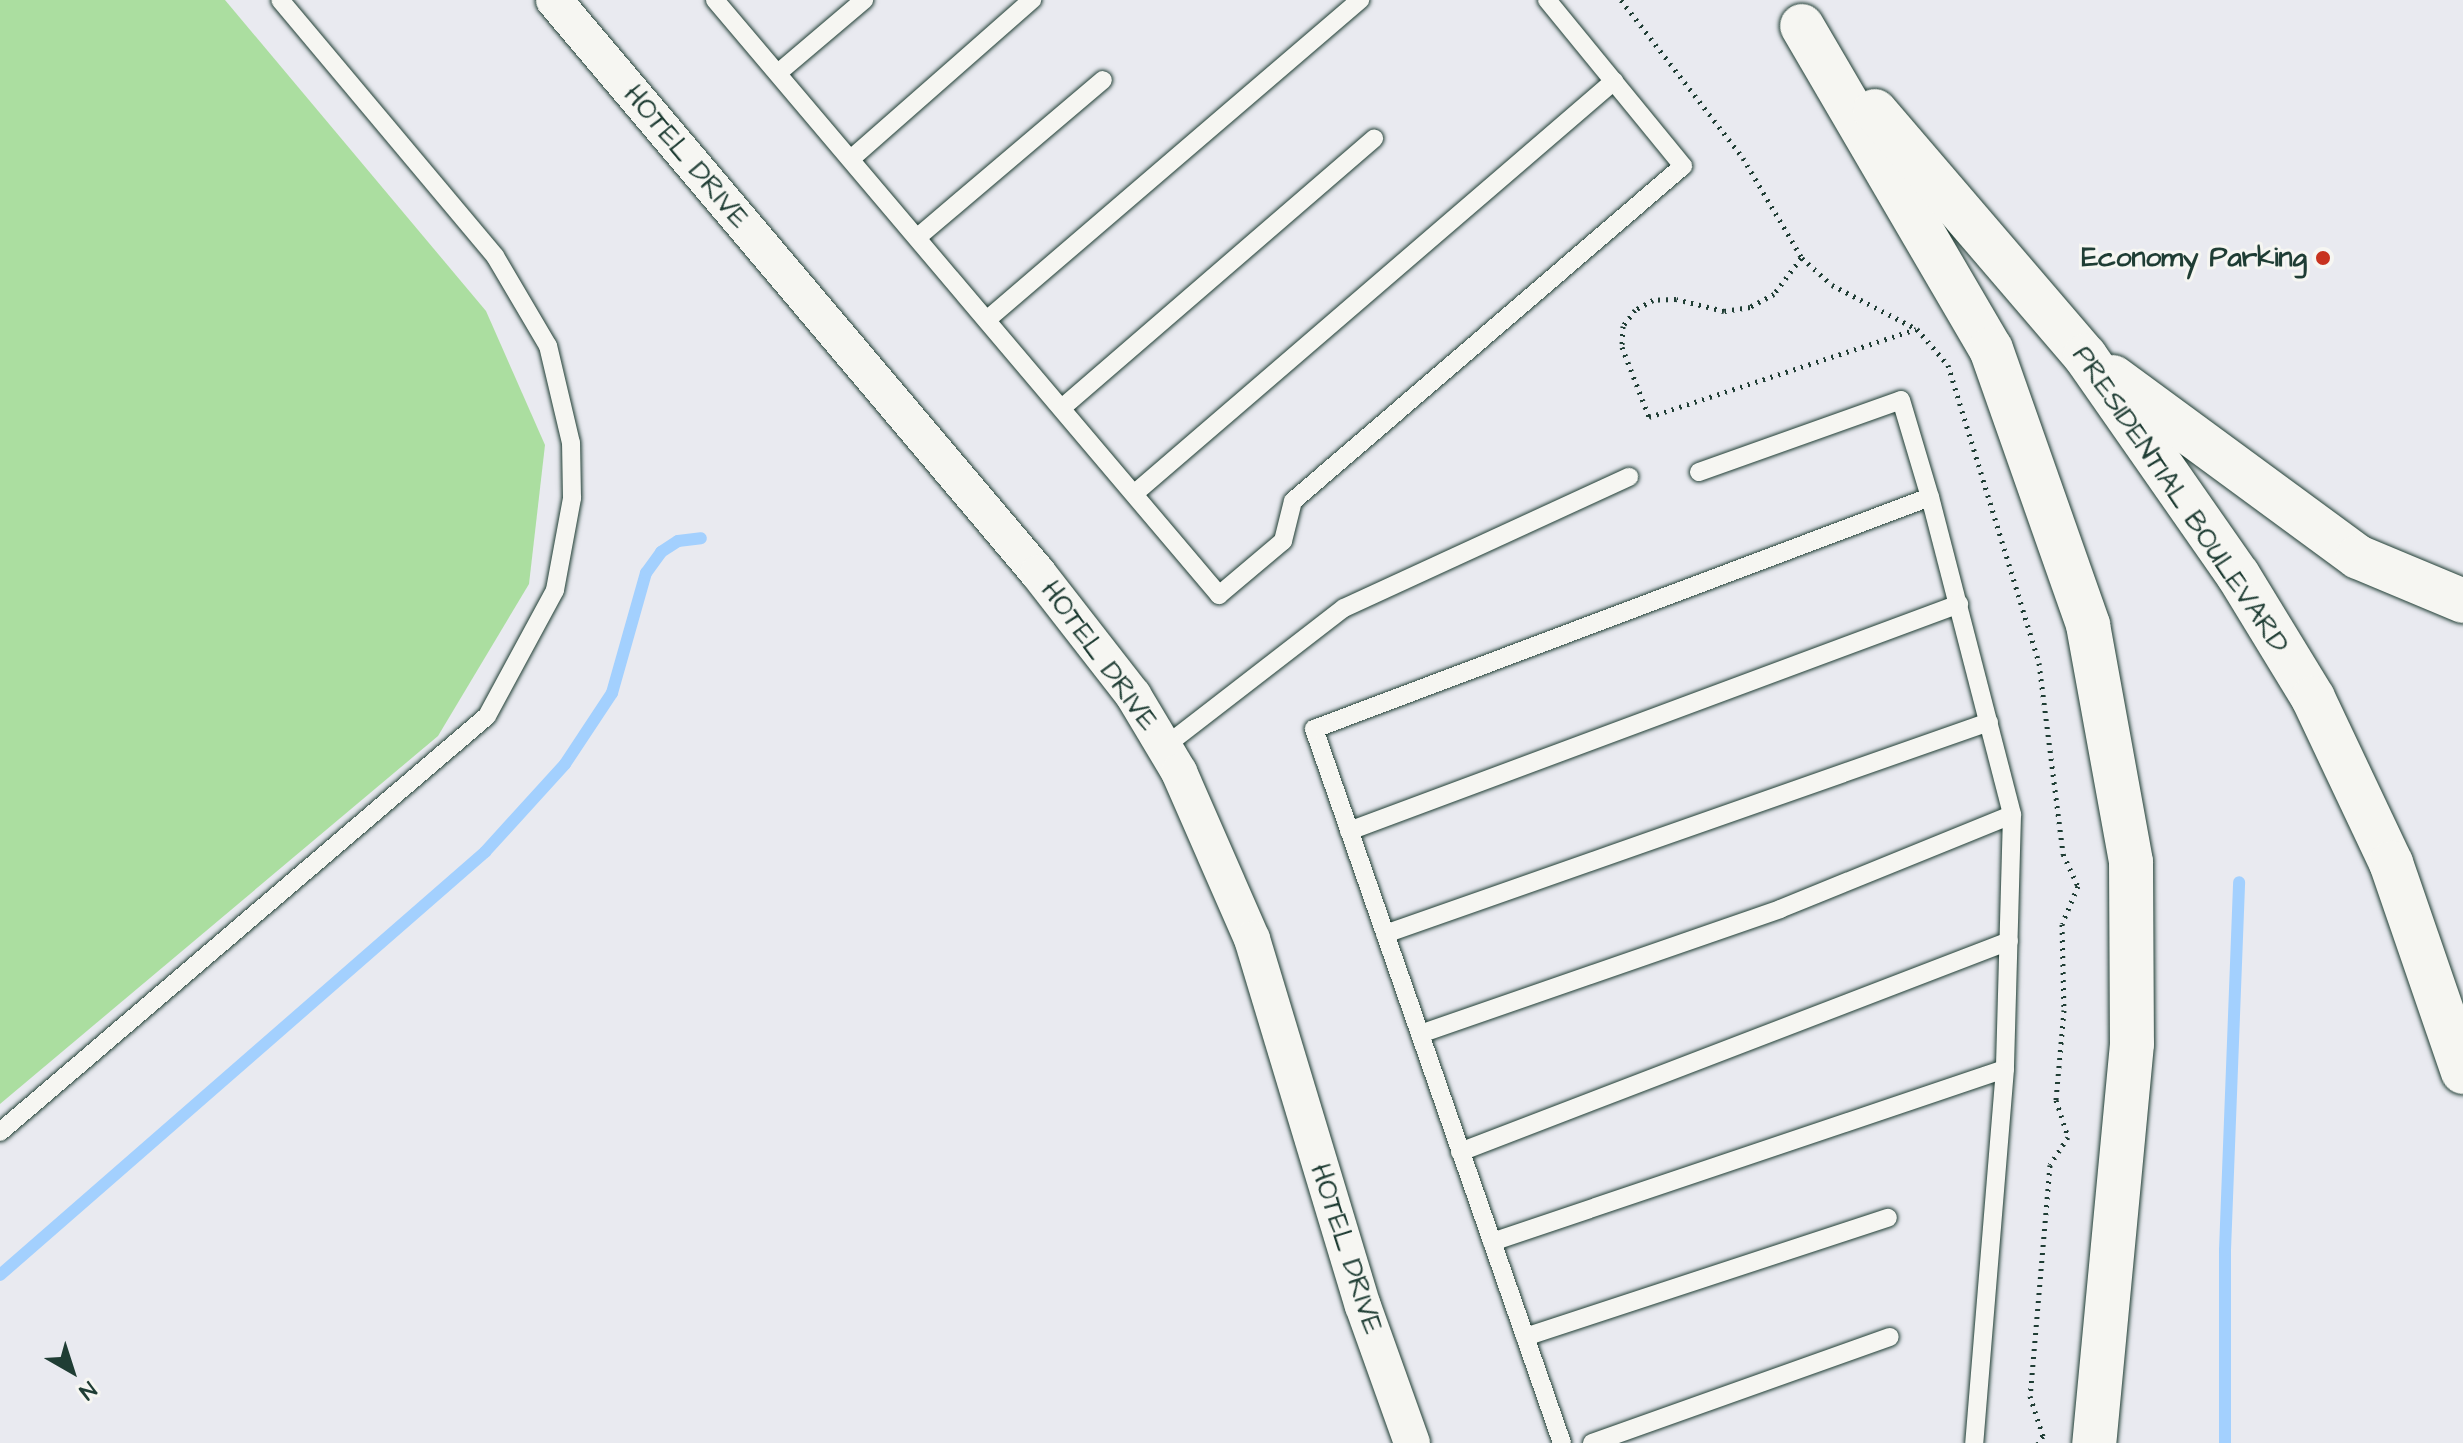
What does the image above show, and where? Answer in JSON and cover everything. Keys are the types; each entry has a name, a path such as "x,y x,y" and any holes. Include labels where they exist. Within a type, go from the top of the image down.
{"main road":[{"name":"PRESIDENTIAL BOULEVARD","path":"1791,13 2085,356 2238,575 2313,698 2391,863 2463,1072"},
{"path":"1791,13 1991,349 2088,625 2131,877 2132,1044 2094,1443"},
{"path":"2085,356 2358,557 2463,601"}],"street":[{"name":"HOTEL DRIVE","path":"554,0 1038,573 1133,695 1164,747 1219,854 1252,939 1363,1306 1412,1443"}],"lane":[{"path":"0,1132 487,716 555,590 572,498 571,443 548,346 495,256 280,0"},
{"path":"715,0 989,318 1219,595 1283,541 1293,501 1683,166 1547,0"},
{"path":"778,73 864,0"},
{"path":"852,158 1032,0"},
{"path":"989,318 1360,0"},
{"path":"919,236 1103,80"},
{"path":"1135,493 1614,81"},
{"path":"1063,407 1374,139"},
{"path":"1699,472 1901,400 1930,497 2012,815 2005,1069 1974,1443"},
{"path":"1164,747 1344,608 1629,477"},
{"path":"1562,1443 1314,729 1930,497"},
{"path":"1349,831 1959,604"},
{"path":"1385,934 1989,722"},
{"path":"1420,1034 1780,909 2012,815"},
{"path":"1460,1152 2009,941"},
{"path":"1492,1242 2005,1069"},
{"path":"1525,1337 1888,1218"},
{"path":"1592,1443 1890,1337"}],"path":[{"path":"1802,258 1774,294 1750,307 1724,311 1676,299 1653,300 1635,310 1623,326 1622,347 1649,417 1917,329"}],"green space":[{"path":"0,0 225,0 486,311 545,445 529,584 438,736 0,1104"}],"waterway":[{"path":"0,1275 485,852 565,764 612,693 646,573 661,552 678,541 701,538"},
{"path":"2225,1443 2225,1250 2239,882"}],"place":[{"name":"Economy Parking","path":"2323,258"}]}
